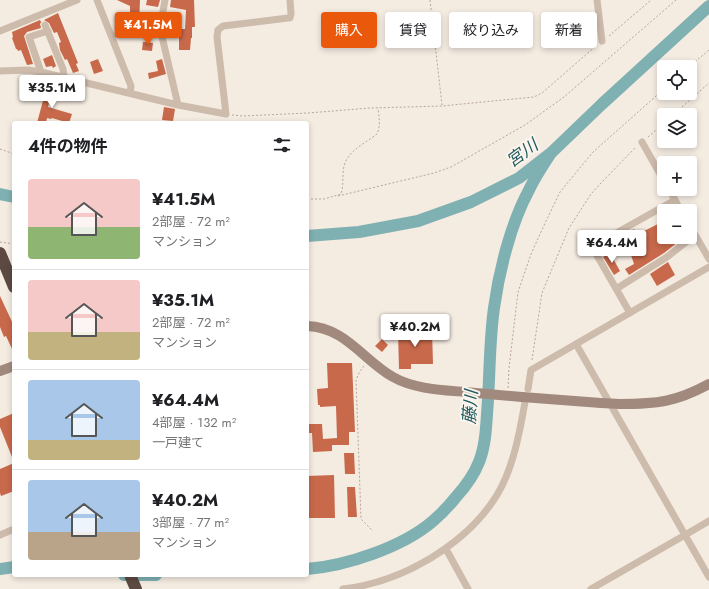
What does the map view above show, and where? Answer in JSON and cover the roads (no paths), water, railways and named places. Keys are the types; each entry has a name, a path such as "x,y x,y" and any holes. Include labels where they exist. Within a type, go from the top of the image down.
{"highway":[{"path":"0,253 12,283"},
{"path":"131,577 136,589"}],"street":[{"path":"0,31 77,0"},
{"path":"97,0 131,86 130,93"},
{"path":"165,0 160,28 178,105"},
{"path":"0,71 28,70 41,72 178,105 226,114 217,37 218,30 223,26 290,18 292,14 290,0"},
{"path":"597,0 602,41"},
{"path":"41,72 29,37 47,28 63,69 64,77"},
{"path":"642,142 657,169"},
{"path":"673,196 677,204"},
{"path":"630,313 595,252 594,247 675,200"},
{"path":"697,238 709,259"},
{"path":"616,289 667,257 684,244"},
{"path":"343,589 378,582 421,563 446,549 480,518 498,494 508,471 513,456 531,370 709,267"},
{"path":"309,326 330,330 344,338 385,372 405,383 425,387 465,392 620,404 660,403 679,398 709,384"},
{"path":"576,344 709,577"},
{"path":"0,371 12,367"},
{"path":"591,589 709,521"},
{"path":"0,535 12,530"},
{"path":"446,549 468,589"}],"waterway":[{"name":"宮川","path":"309,236 359,232 418,221 471,202 519,178 551,153 709,6"},
{"name":"藤川","path":"309,569 339,564 373,554 406,539 439,516 448,507 472,476 481,456 485,438 492,321 503,263 511,232 523,203 536,176 551,153"},
{"name":"宮川","path":"0,194 12,197"},
{"name":"藤川","path":"0,569 12,567"}]}
